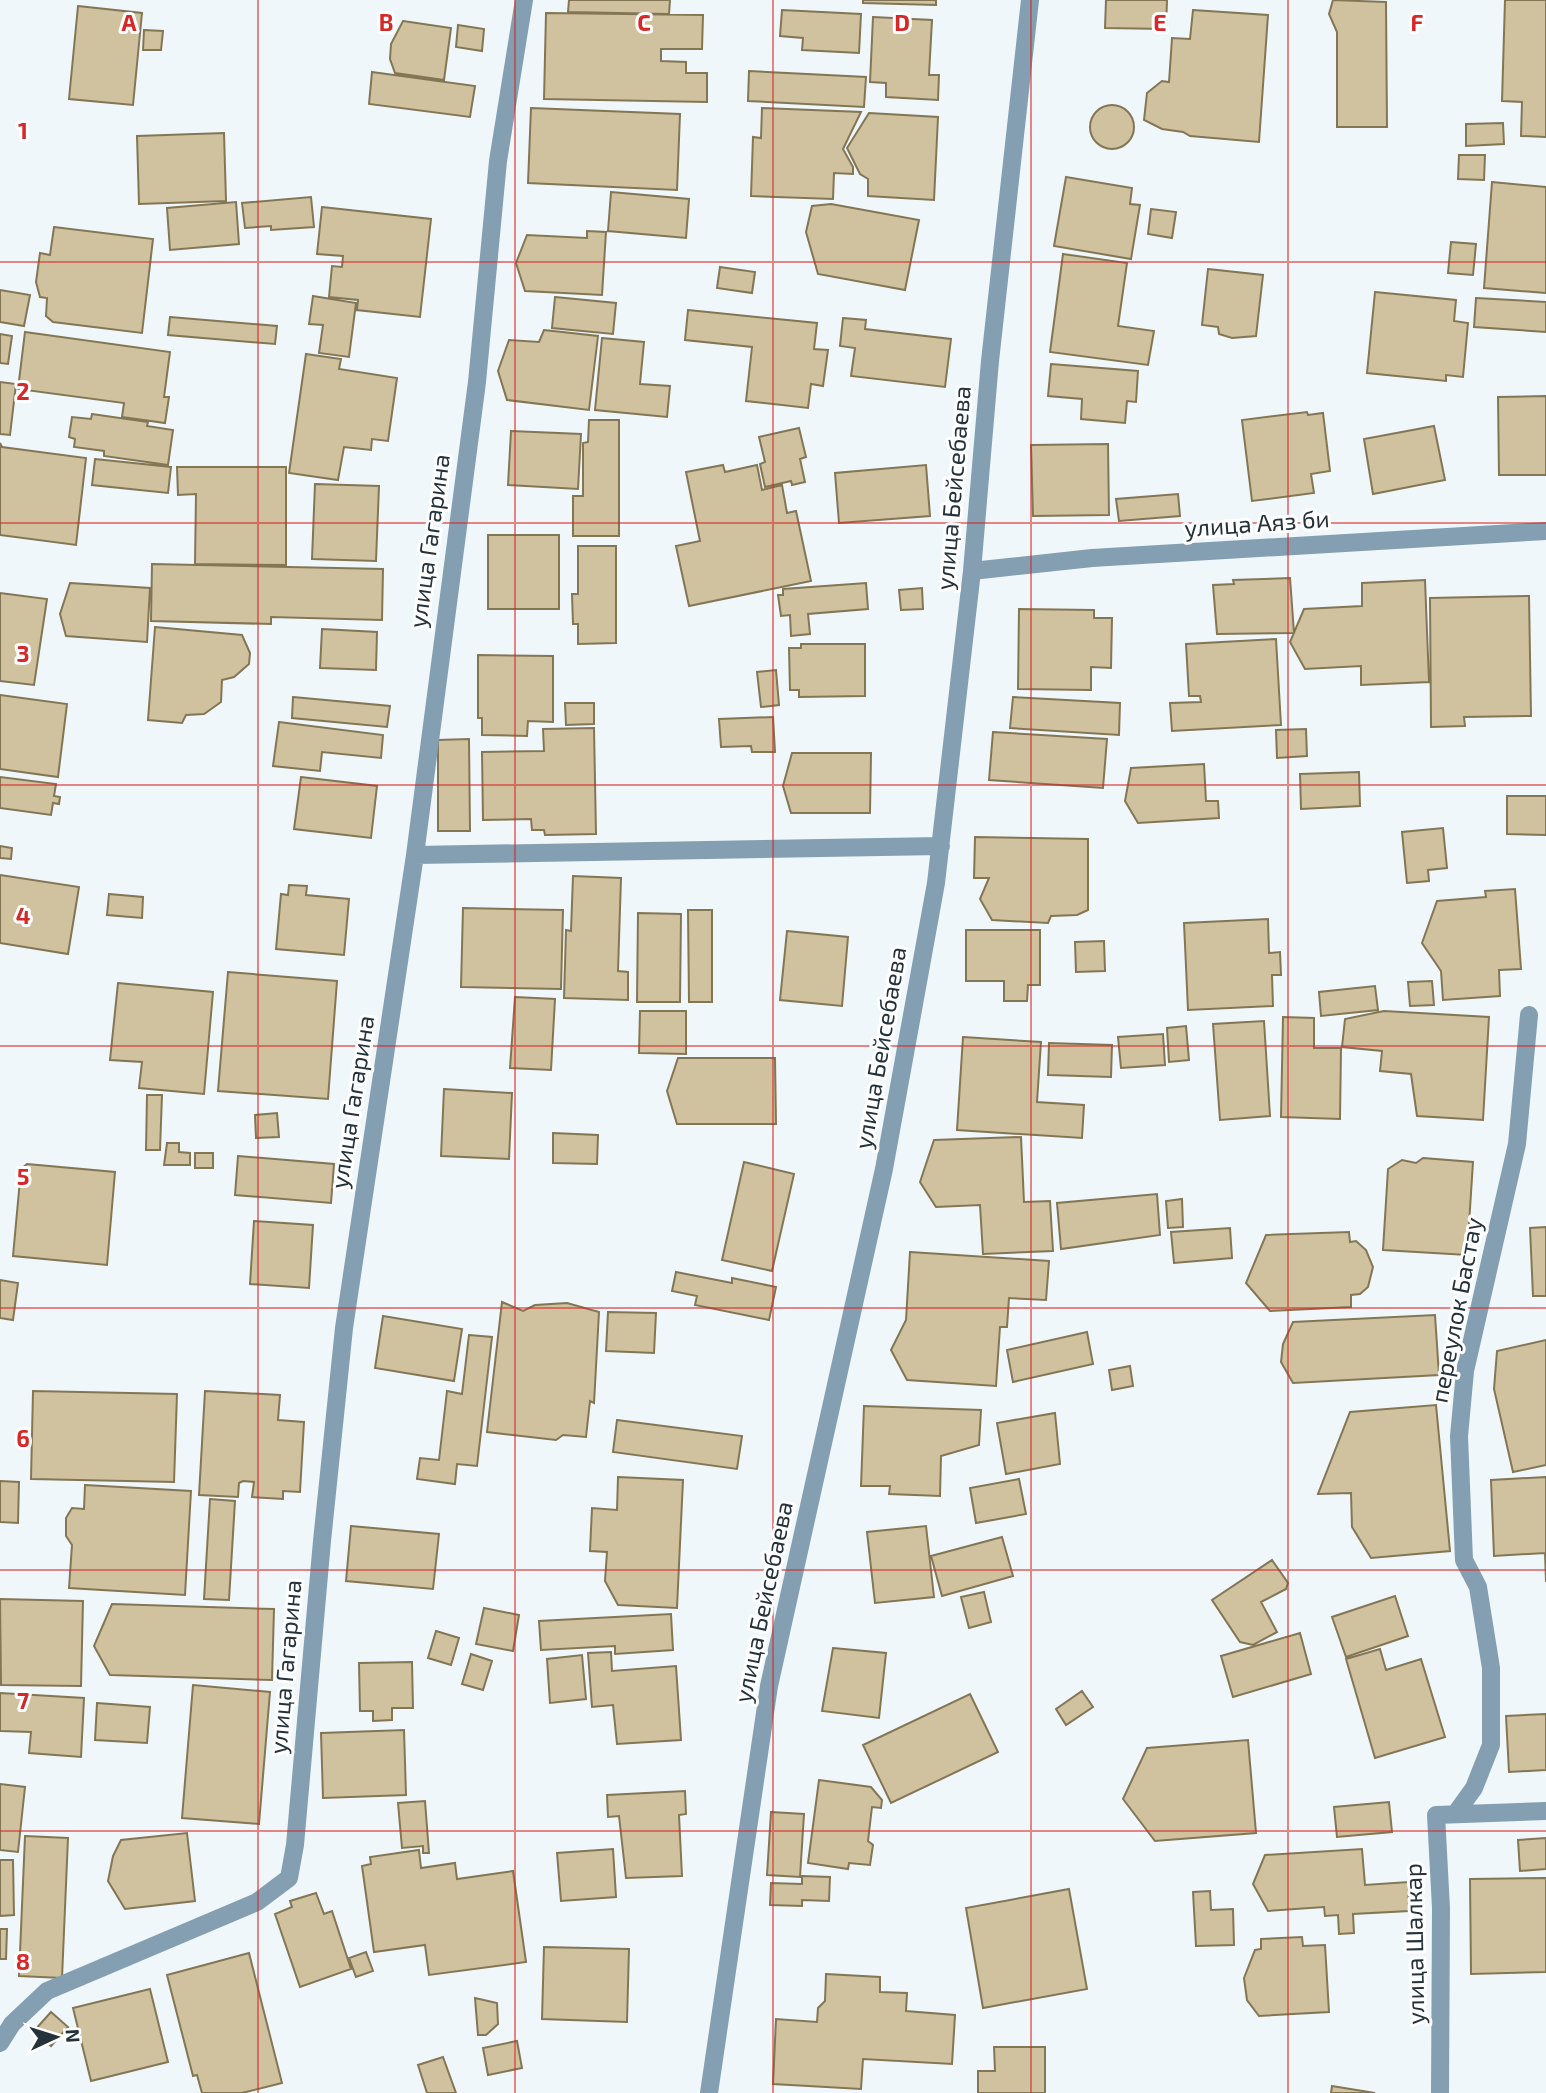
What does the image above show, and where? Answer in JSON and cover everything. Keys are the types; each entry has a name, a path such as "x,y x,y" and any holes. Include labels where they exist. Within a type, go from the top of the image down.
{"street":[{"name":"улица Гагарина","path":"0,2043 12,2024 47,1991 257,1902 289,1878 295,1845 344,1328 415,855 477,382 498,161 524,0"},
{"name":"улица Бейсебаева","path":"709,2093 769,1686 884,1169 940,846 972,571 990,361 1030,0"},
{"name":"улица Аяз би","path":"972,571 1092,558 1546,531"},
{"path":"415,855 940,846"},
{"name":"переулок Бастау","path":"1456,1813 1474,1788 1491,1745 1491,1668 1478,1587 1464,1560 1459,1436 1465,1371 1517,1144 1529,1014"},
{"path":"1456,1813 1546,1811"},
{"name":"улица Шалкар","path":"1440,2093 1441,1908 1436,1815 1456,1813"}],"building":[{"path":"569,0 670,0 669,14 568,12"},
{"path":"863,0 936,0 936,5 863,3"},
{"path":"1106,0 1167,0 1166,29 1105,28"},
{"path":"1333,0 1386,2 1387,127 1337,127 1337,32 1329,14"},
{"path":"1505,0 1546,0 1546,137 1521,136 1522,102 1502,101"},
{"path":"78,6 142,13 133,105 69,99"},
{"path":"782,10 861,14 859,53 802,50 803,38 780,36"},
{"path":"1193,10 1268,15 1259,142 1190,136 1183,132 1162,129 1144,120 1147,93 1162,81 1169,82 1172,38 1190,39"},
{"path":"546,13 703,15 702,49 661,49 661,61 686,62 686,73 707,73 707,102 544,99"},
{"path":"873,17 932,20 929,75 939,75 938,100 886,97 886,83 870,82"},
{"path":"403,21 451,28 444,80 395,73 390,59 391,44"},
{"path":"458,25 484,29 482,51 456,47"},
{"path":"144,30 163,31 161,50 143,50"},
{"path":"749,71 866,77 864,107 748,101"},
{"path":"372,72 475,86 470,117 369,104"},
{"path":"1112,105 1127,112 1134,127 1127,142 1112,149 1097,142 1090,127 1097,112"},
{"path":"531,108 680,114 677,190 528,183"},
{"path":"762,108 861,112 843,149 853,167 853,174 834,173 833,199 751,196 753,137 761,138"},
{"path":"869,113 938,117 934,200 868,196 868,179 860,174 847,148"},
{"path":"1503,123 1504,144 1466,146 1466,124"},
{"path":"224,133 226,201 139,204 137,136"},
{"path":"1459,155 1485,155 1484,180 1458,179"},
{"path":"1066,177 1132,188 1130,204 1140,205 1131,259 1054,246"},
{"path":"1492,182 1546,187 1546,293 1484,288"},
{"path":"611,192 689,199 686,238 608,231"},
{"path":"311,197 314,227 271,230 271,226 245,228 242,203"},
{"path":"236,202 239,244 170,250 167,208"},
{"path":"831,204 919,220 905,290 818,274 806,232 812,206"},
{"path":"322,207 431,219 420,317 357,310 358,300 329,297 332,266 342,267 343,256 317,254"},
{"path":"1151,209 1176,212 1172,238 1148,234"},
{"path":"54,227 153,239 142,333 53,322 46,316 47,298 40,297 36,282 40,253 50,255"},
{"path":"587,231 606,232 602,295 525,291 516,263 527,235 587,238"},
{"path":"1451,242 1476,244 1473,275 1448,273"},
{"path":"1063,254 1127,263 1118,326 1154,331 1148,365 1050,352"},
{"path":"720,267 755,272 752,293 717,288"},
{"path":"1208,269 1263,275 1256,336 1232,338 1219,334 1218,327 1202,325"},
{"path":"0,290 30,295 24,326 0,322"},
{"path":"1375,292 1456,300 1454,321 1468,323 1463,377 1446,375 1446,381 1367,373"},
{"path":"313,296 356,303 349,357 319,353 323,325 309,324"},
{"path":"555,297 616,303 613,334 552,328"},
{"path":"1476,298 1546,302 1546,332 1474,327"},
{"path":"688,310 817,323 814,349 828,350 823,386 811,384 808,408 746,401 752,347 685,340"},
{"path":"170,317 277,326 275,344 168,335"},
{"path":"843,318 866,320 865,329 951,339 945,387 851,376 855,348 840,346"},
{"path":"544,330 598,336 589,410 507,400 498,371 509,340 539,342"},
{"path":"25,332 170,352 164,397 169,397 165,423 122,417 124,403 18,389"},
{"path":"0,334 12,336 8,364 0,363"},
{"path":"602,338 644,342 640,384 670,386 667,417 595,410"},
{"path":"306,354 341,359 339,369 397,378 388,441 372,439 371,450 344,447 338,480 289,473"},
{"path":"1051,364 1138,371 1136,402 1127,401 1125,423 1081,419 1082,399 1048,396"},
{"path":"0,382 16,384 10,435 0,434"},
{"path":"1546,396 1546,475 1499,475 1498,397"},
{"path":"1307,412 1308,415 1323,413 1330,471 1311,474 1314,493 1252,501 1242,420"},
{"path":"92,414 148,422 147,426 173,430 168,465 104,456 104,451 74,447 75,439 69,437 72,417 91,419"},
{"path":"589,420 619,420 619,536 573,536 573,496 583,496 583,443 588,442"},
{"path":"1434,426 1445,480 1373,494 1364,439"},
{"path":"799,428 806,457 800,459 805,482 792,485 791,481 765,487 760,464 765,462 759,437"},
{"path":"511,431 581,434 578,489 508,485"},
{"path":"0,443 2,447 86,458 76,545 0,535"},
{"path":"1108,444 1109,515 1033,516 1031,445"},
{"path":"95,459 171,467 168,493 92,485"},
{"path":"723,465 725,472 757,465 762,490 782,485 787,513 796,511 811,581 689,606 676,546 700,541 686,472"},
{"path":"926,465 930,516 839,523 835,473"},
{"path":"177,467 286,467 286,565 195,564 196,494 178,495"},
{"path":"315,484 379,486 376,561 312,559"},
{"path":"1178,494 1180,516 1119,521 1116,499"},
{"path":"488,535 559,535 559,609 488,609"},
{"path":"578,546 616,546 616,643 578,644 578,624 573,624 572,594 578,594"},
{"path":"152,564 383,569 382,620 271,617 271,624 151,621"},
{"path":"1290,578 1294,633 1217,634 1213,585 1234,584 1233,580"},
{"path":"1425,580 1429,682 1361,685 1361,666 1305,669 1290,642 1304,609 1362,606 1362,583"},
{"path":"70,583 150,588 147,642 66,636 60,614"},
{"path":"866,583 868,609 808,614 810,634 791,636 790,615 781,616 778,595 783,595 783,589"},
{"path":"922,588 923,609 901,610 899,590"},
{"path":"0,593 47,599 34,685 0,681"},
{"path":"1529,596 1531,716 1464,717 1465,726 1431,727 1430,598"},
{"path":"1019,609 1094,610 1094,618 1112,618 1111,668 1091,667 1091,690 1018,689"},
{"path":"155,627 242,635 250,653 249,664 234,677 222,680 221,702 204,714 186,715 182,723 148,720"},
{"path":"322,629 377,632 376,670 320,668"},
{"path":"1276,639 1281,725 1172,731 1170,703 1201,702 1200,696 1189,696 1186,644"},
{"path":"801,644 865,644 865,696 799,697 799,690 790,690 789,648 801,648"},
{"path":"478,655 553,656 553,722 528,721 527,736 482,735 482,718 478,718"},
{"path":"776,670 779,705 761,707 757,672"},
{"path":"0,695 67,704 58,777 0,769"},
{"path":"293,697 390,706 387,727 292,718"},
{"path":"1013,697 1120,703 1119,735 1010,728"},
{"path":"565,703 594,703 594,724 566,725"},
{"path":"773,717 775,752 752,752 751,746 721,747 719,719"},
{"path":"279,722 383,735 381,758 322,752 320,771 273,766"},
{"path":"594,728 596,834 545,835 544,830 532,830 531,819 483,820 482,752 544,751 543,729"},
{"path":"1306,729 1307,756 1277,758 1276,730"},
{"path":"993,732 1107,739 1103,788 989,780"},
{"path":"469,739 470,831 438,831 438,740"},
{"path":"792,753 871,753 870,813 791,813 783,786"},
{"path":"1204,764 1206,801 1218,801 1219,818 1138,823 1125,801 1131,768"},
{"path":"1359,772 1360,806 1301,809 1300,774"},
{"path":"0,777 56,784 54,796 60,797 59,804 53,803 51,815 0,808"},
{"path":"301,777 377,786 371,838 294,829"},
{"path":"1507,796 1546,796 1546,835 1507,834"},
{"path":"1443,828 1447,868 1428,870 1429,881 1407,883 1402,832"},
{"path":"975,837 1088,839 1088,910 1077,915 1051,916 1048,923 992,920 980,899 989,878 974,878"},
{"path":"0,846 12,848 11,859 0,858"},
{"path":"0,875 79,887 68,954 0,943"},
{"path":"573,876 621,878 618,971 628,972 628,1000 564,998 566,930 571,931"},
{"path":"289,885 307,886 306,895 349,899 344,955 276,949 281,894 288,895"},
{"path":"1515,889 1521,969 1499,970 1500,996 1443,1000 1441,971 1422,943 1437,901 1486,897 1485,891"},
{"path":"109,894 143,897 142,918 107,915"},
{"path":"463,908 563,910 561,989 461,987"},
{"path":"688,910 712,910 712,1002 689,1002"},
{"path":"638,913 681,914 680,1002 637,1002"},
{"path":"1268,919 1269,953 1280,952 1281,975 1272,975 1273,1006 1188,1010 1184,923"},
{"path":"966,930 1040,930 1040,985 1028,985 1027,1001 1004,1001 1004,981 966,981"},
{"path":"787,931 848,937 842,1006 780,1000"},
{"path":"1104,941 1105,971 1076,972 1075,942"},
{"path":"228,972 337,981 328,1099 218,1091"},
{"path":"1432,981 1434,1005 1410,1006 1408,982"},
{"path":"118,983 213,992 204,1094 139,1088 142,1062 110,1060"},
{"path":"1375,986 1378,1010 1321,1016 1319,992"},
{"path":"515,997 555,999 551,1070 510,1068"},
{"path":"640,1011 686,1011 686,1054 639,1053"},
{"path":"1384,1011 1489,1017 1483,1120 1417,1116 1411,1074 1380,1071 1382,1051 1342,1047 1345,1019"},
{"path":"1283,1017 1314,1018 1314,1048 1341,1048 1340,1119 1281,1117"},
{"path":"1264,1021 1270,1116 1220,1120 1213,1024"},
{"path":"1186,1026 1189,1060 1169,1062 1167,1028"},
{"path":"1163,1034 1165,1065 1121,1068 1118,1037"},
{"path":"963,1037 1041,1042 1037,1102 1084,1105 1082,1138 957,1130"},
{"path":"1049,1043 1112,1045 1111,1077 1048,1075"},
{"path":"678,1058 775,1058 776,1124 677,1124 667,1091"},
{"path":"444,1089 512,1093 509,1159 441,1156"},
{"path":"147,1095 162,1095 160,1150 146,1150"},
{"path":"277,1113 279,1137 256,1138 255,1115"},
{"path":"553,1133 598,1135 597,1164 553,1163"},
{"path":"1021,1137 1024,1202 1050,1201 1053,1251 983,1254 980,1205 936,1207 920,1182 934,1140"},
{"path":"167,1143 179,1143 179,1152 190,1153 190,1165 164,1165"},
{"path":"195,1153 213,1153 213,1168 195,1168"},
{"path":"238,1156 334,1164 331,1203 235,1195"},
{"path":"1423,1158 1473,1162 1467,1255 1383,1250 1388,1169 1402,1160 1416,1163"},
{"path":"744,1162 794,1174 772,1271 722,1260"},
{"path":"27,1164 115,1172 107,1265 13,1256 21,1169"},
{"path":"1157,1194 1160,1235 1061,1249 1057,1203"},
{"path":"1182,1199 1183,1227 1168,1228 1166,1201"},
{"path":"254,1221 313,1225 309,1288 250,1284"},
{"path":"1546,1227 1546,1296 1533,1296 1530,1228"},
{"path":"1230,1228 1232,1258 1174,1263 1171,1232"},
{"path":"1349,1232 1350,1242 1356,1241 1366,1250 1373,1267 1368,1287 1360,1294 1351,1295 1351,1307 1270,1311 1246,1283 1266,1235"},
{"path":"910,1252 1049,1261 1046,1300 1009,1298 1007,1327 1000,1327 996,1386 907,1380 891,1350 906,1320"},
{"path":"676,1272 732,1283 732,1278 776,1287 769,1320 695,1305 697,1296 672,1291"},
{"path":"0,1280 18,1283 13,1320 0,1318"},
{"path":"502,1302 523,1311 535,1305 567,1303 599,1312 594,1403 590,1401 586,1437 563,1435 556,1440 487,1432"},
{"path":"608,1312 656,1313 654,1353 606,1351"},
{"path":"1435,1315 1439,1375 1293,1383 1281,1362 1283,1344 1293,1322"},
{"path":"383,1316 462,1329 454,1381 375,1368"},
{"path":"1087,1332 1093,1364 1013,1382 1007,1350"},
{"path":"469,1335 492,1337 477,1466 457,1464 455,1484 417,1479 420,1458 439,1460 447,1391 462,1394"},
{"path":"1546,1340 1546,1465 1513,1472 1494,1389 1497,1351"},
{"path":"1130,1366 1133,1386 1112,1390 1109,1370"},
{"path":"33,1391 177,1394 174,1482 31,1479"},
{"path":"205,1391 280,1395 278,1420 304,1422 300,1492 283,1491 283,1499 252,1497 254,1482 243,1481 239,1483 238,1497 199,1495"},
{"path":"1436,1405 1450,1551 1371,1558 1352,1527 1351,1493 1318,1494 1350,1412"},
{"path":"864,1406 981,1410 979,1445 941,1456 940,1496 889,1494 890,1486 861,1486"},
{"path":"1055,1413 1060,1464 1006,1474 997,1423"},
{"path":"617,1420 742,1436 737,1469 613,1452"},
{"path":"618,1477 683,1480 677,1608 618,1605 605,1581 607,1552 590,1551 592,1508 617,1510"},
{"path":"1546,1477 1546,1582 1545,1553 1494,1556 1491,1480"},
{"path":"1019,1479 1026,1514 976,1523 970,1488"},
{"path":"0,1481 19,1482 18,1523 0,1522"},
{"path":"85,1485 191,1491 185,1595 69,1588 72,1545 66,1536 66,1518 72,1508 84,1509"},
{"path":"210,1499 235,1501 229,1600 204,1599"},
{"path":"351,1526 439,1534 433,1589 346,1581"},
{"path":"926,1526 934,1597 875,1603 867,1532"},
{"path":"1002,1537 1013,1576 942,1596 931,1556"},
{"path":"1272,1560 1288,1583 1286,1589 1261,1602 1277,1632 1253,1645 1240,1642 1212,1600"},
{"path":"984,1592 991,1622 969,1628 961,1597"},
{"path":"1395,1596 1408,1636 1346,1657 1332,1617"},
{"path":"0,1599 83,1601 81,1686 1,1685"},
{"path":"112,1604 274,1609 272,1680 110,1675 94,1646"},
{"path":"484,1608 519,1615 513,1651 476,1644"},
{"path":"671,1614 673,1650 615,1654 615,1646 541,1650 539,1621"},
{"path":"436,1631 459,1638 451,1665 428,1658"},
{"path":"1300,1633 1311,1674 1233,1697 1221,1656"},
{"path":"833,1648 886,1653 879,1718 822,1711"},
{"path":"1380,1649 1386,1670 1421,1659 1445,1737 1375,1758 1346,1659"},
{"path":"611,1652 612,1671 676,1666 681,1740 617,1744 613,1705 592,1707 588,1653"},
{"path":"471,1654 492,1661 483,1690 462,1684"},
{"path":"582,1655 586,1699 550,1703 547,1659"},
{"path":"412,1662 413,1708 392,1708 392,1720 373,1721 373,1711 360,1711 359,1663"},
{"path":"193,1685 270,1692 259,1824 182,1818"},
{"path":"1082,1691 1093,1707 1066,1725 1056,1709"},
{"path":"0,1693 84,1698 81,1757 29,1753 31,1732 0,1731"},
{"path":"970,1694 998,1752 891,1803 863,1745"},
{"path":"97,1703 150,1707 147,1743 95,1740"},
{"path":"1546,1714 1546,1770 1509,1772 1506,1716"},
{"path":"404,1730 406,1795 323,1798 321,1733"},
{"path":"1248,1740 1256,1833 1155,1841 1123,1799 1147,1748"},
{"path":"819,1780 871,1787 882,1800 881,1808 872,1807 868,1841 873,1845 870,1865 849,1863 848,1869 808,1863"},
{"path":"0,1784 25,1787 18,1852 0,1850"},
{"path":"685,1791 686,1814 679,1815 682,1876 626,1878 619,1816 608,1817 607,1795"},
{"path":"425,1801 429,1853 423,1853 423,1846 402,1848 398,1803"},
{"path":"1389,1802 1392,1832 1337,1837 1334,1807"},
{"path":"771,1812 804,1814 800,1877 767,1875"},
{"path":"187,1833 195,1901 125,1909 108,1881 113,1856 121,1840"},
{"path":"25,1836 68,1838 62,1978 19,1976"},
{"path":"1546,1838 1546,1869 1520,1871 1518,1840"},
{"path":"613,1849 616,1897 561,1901 557,1853"},
{"path":"1362,1849 1365,1885 1408,1882 1409,1911 1353,1914 1354,1933 1339,1934 1338,1915 1325,1916 1324,1907 1268,1911 1253,1884 1265,1855"},
{"path":"419,1850 421,1868 455,1863 457,1879 513,1871 526,1962 429,1975 425,1945 374,1952 362,1866 371,1864 370,1857"},
{"path":"0,1860 13,1860 14,1915 0,1916"},
{"path":"802,1876 830,1877 829,1901 802,1900 802,1906 770,1905 771,1883 802,1884"},
{"path":"1546,1878 1546,1972 1471,1974 1470,1879"},
{"path":"1069,1889 1087,1989 983,2008 966,1908"},
{"path":"1210,1891 1211,1910 1233,1909 1234,1945 1196,1946 1193,1892"},
{"path":"316,1893 324,1914 332,1911 351,1969 300,1987 275,1914 292,1907 290,1901"},
{"path":"0,1929 7,1929 6,1959 0,1959"},
{"path":"1302,1937 1303,1946 1325,1945 1329,2012 1259,2016 1247,2000 1244,1978 1255,1950 1261,1949 1261,1939"},
{"path":"544,1947 629,1949 627,2022 542,2019"},
{"path":"366,1952 373,1971 356,1977 349,1958"},
{"path":"249,1953 282,2083 242,2093 202,2093 197,2075 193,2076 167,1975"},
{"path":"826,1974 880,1977 880,1992 907,1993 906,2011 955,2015 952,2064 863,2059 861,2089 773,2084 776,2019 817,2022 818,2008 825,2001"},
{"path":"150,1989 168,2062 91,2081 73,2008"},
{"path":"475,1998 497,2003 498,2024 486,2035 478,2035"},
{"path":"51,2012 68,2027 51,2046 34,2031"},
{"path":"517,2041 522,2068 488,2075 483,2048"},
{"path":"994,2047 1045,2047 1045,2093 978,2093 978,2071 995,2071"},
{"path":"443,2057 456,2093 427,2093 418,2065"},
{"path":"1332,2086 1375,2093 1331,2093"}]}
